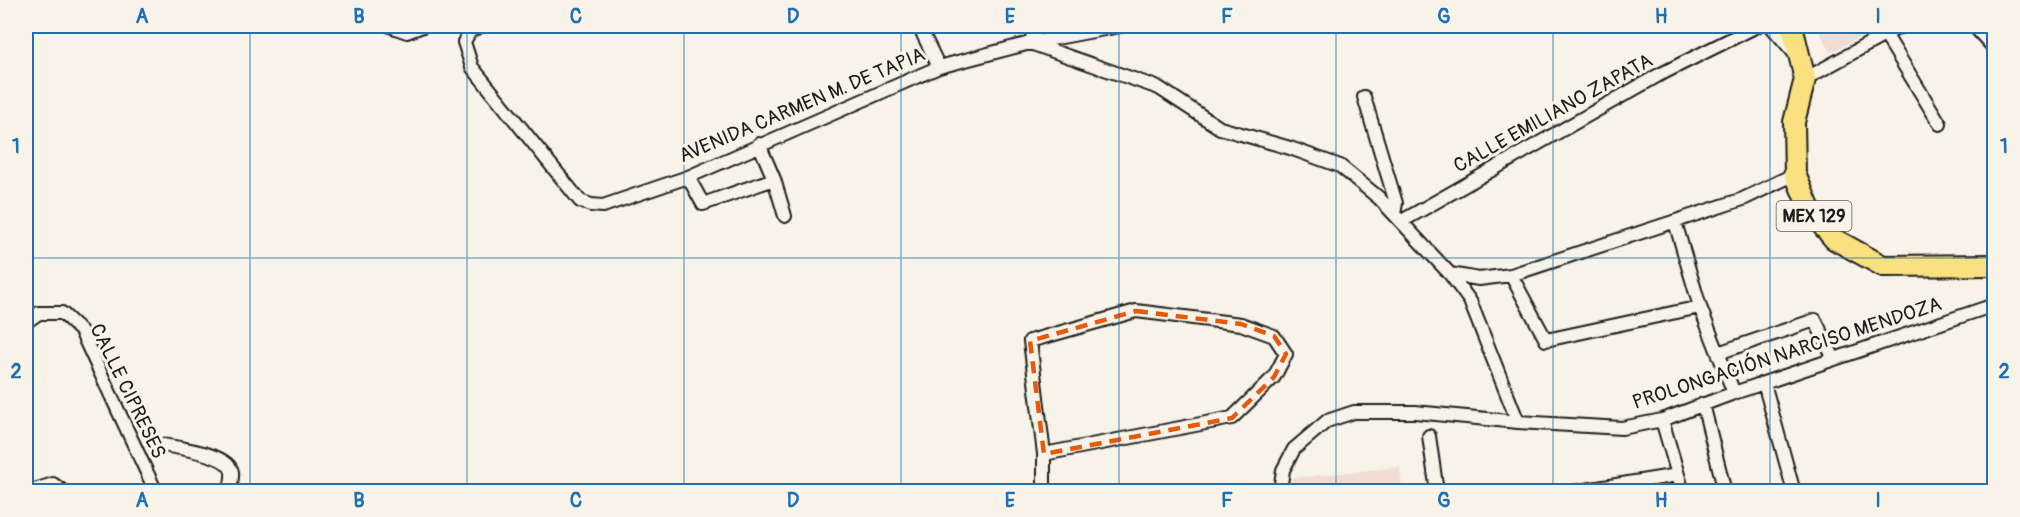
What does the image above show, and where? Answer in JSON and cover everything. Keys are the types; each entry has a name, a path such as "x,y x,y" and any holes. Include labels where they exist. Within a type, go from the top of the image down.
{"main road":[{"name":"MEX 129","path":"1792,26 1803,70 1794,122 1795,174 1811,212 1834,239 1883,266 1995,265"}],"street":[{"path":"390,26 406,32 423,26"},
{"path":"919,26 939,67"},
{"path":"1037,26 1030,43 1159,88 1220,128 1290,148 1340,166 1379,198 1450,274 1470,300 1518,422"},
{"name":"AVENIDA CARMEN M. DE TAPIA","path":"470,31 472,67 580,201 603,206 688,177 939,67 1030,43 1120,26"},
{"name":"CALLE EMILIANO ZAPATA","path":"1398,217 1657,76 1757,26"},
{"path":"1771,26 1803,70 1901,26"},
{"path":"1974,26 1995,48"},
{"path":"1886,34 1940,124"},
{"path":"1364,97 1396,203 1398,217"},
{"path":"759,144 774,179 785,216"},
{"path":"1450,274 1479,279 1511,275 1743,199 1795,174"},
{"path":"688,177 703,204 774,179"},
{"path":"1675,222 1700,307 1734,393"},
{"path":"1511,275 1546,340 1700,307"},
{"name":"PROLONGACIÓN NARCISO MENDOZA","path":"1282,492 1283,470 1293,449 1327,421 1354,412 1415,412 1518,422 1622,428 1662,420 1764,382 1995,305"},
{"path":"1044,454 1232,418 1274,377 1286,354 1274,336 1241,324 1136,311 1030,341 1044,454 1044,492"},
{"name":"CALLE CIPRESES","path":"26,322 39,313 62,313 81,331 156,492"},
{"path":"1718,353 1815,320 1834,359"},
{"path":"1764,382 1794,492"},
{"path":"1703,404 1725,492"},
{"path":"1662,420 1683,492"},
{"path":"1429,436 1437,492"},
{"path":"163,445 216,457 228,464 232,472 230,492"},
{"path":"1573,492 1678,475"},
{"path":"28,492 53,484 64,492"}],"highlighted area":[{"path":"1136,311 1241,324 1274,336 1286,354 1274,377 1232,418 1044,454 1030,341"}],"shaded area":[{"path":"1816,26 1882,26 1831,52"},
{"path":"1400,467 1402,491 1292,491 1292,478"}]}
